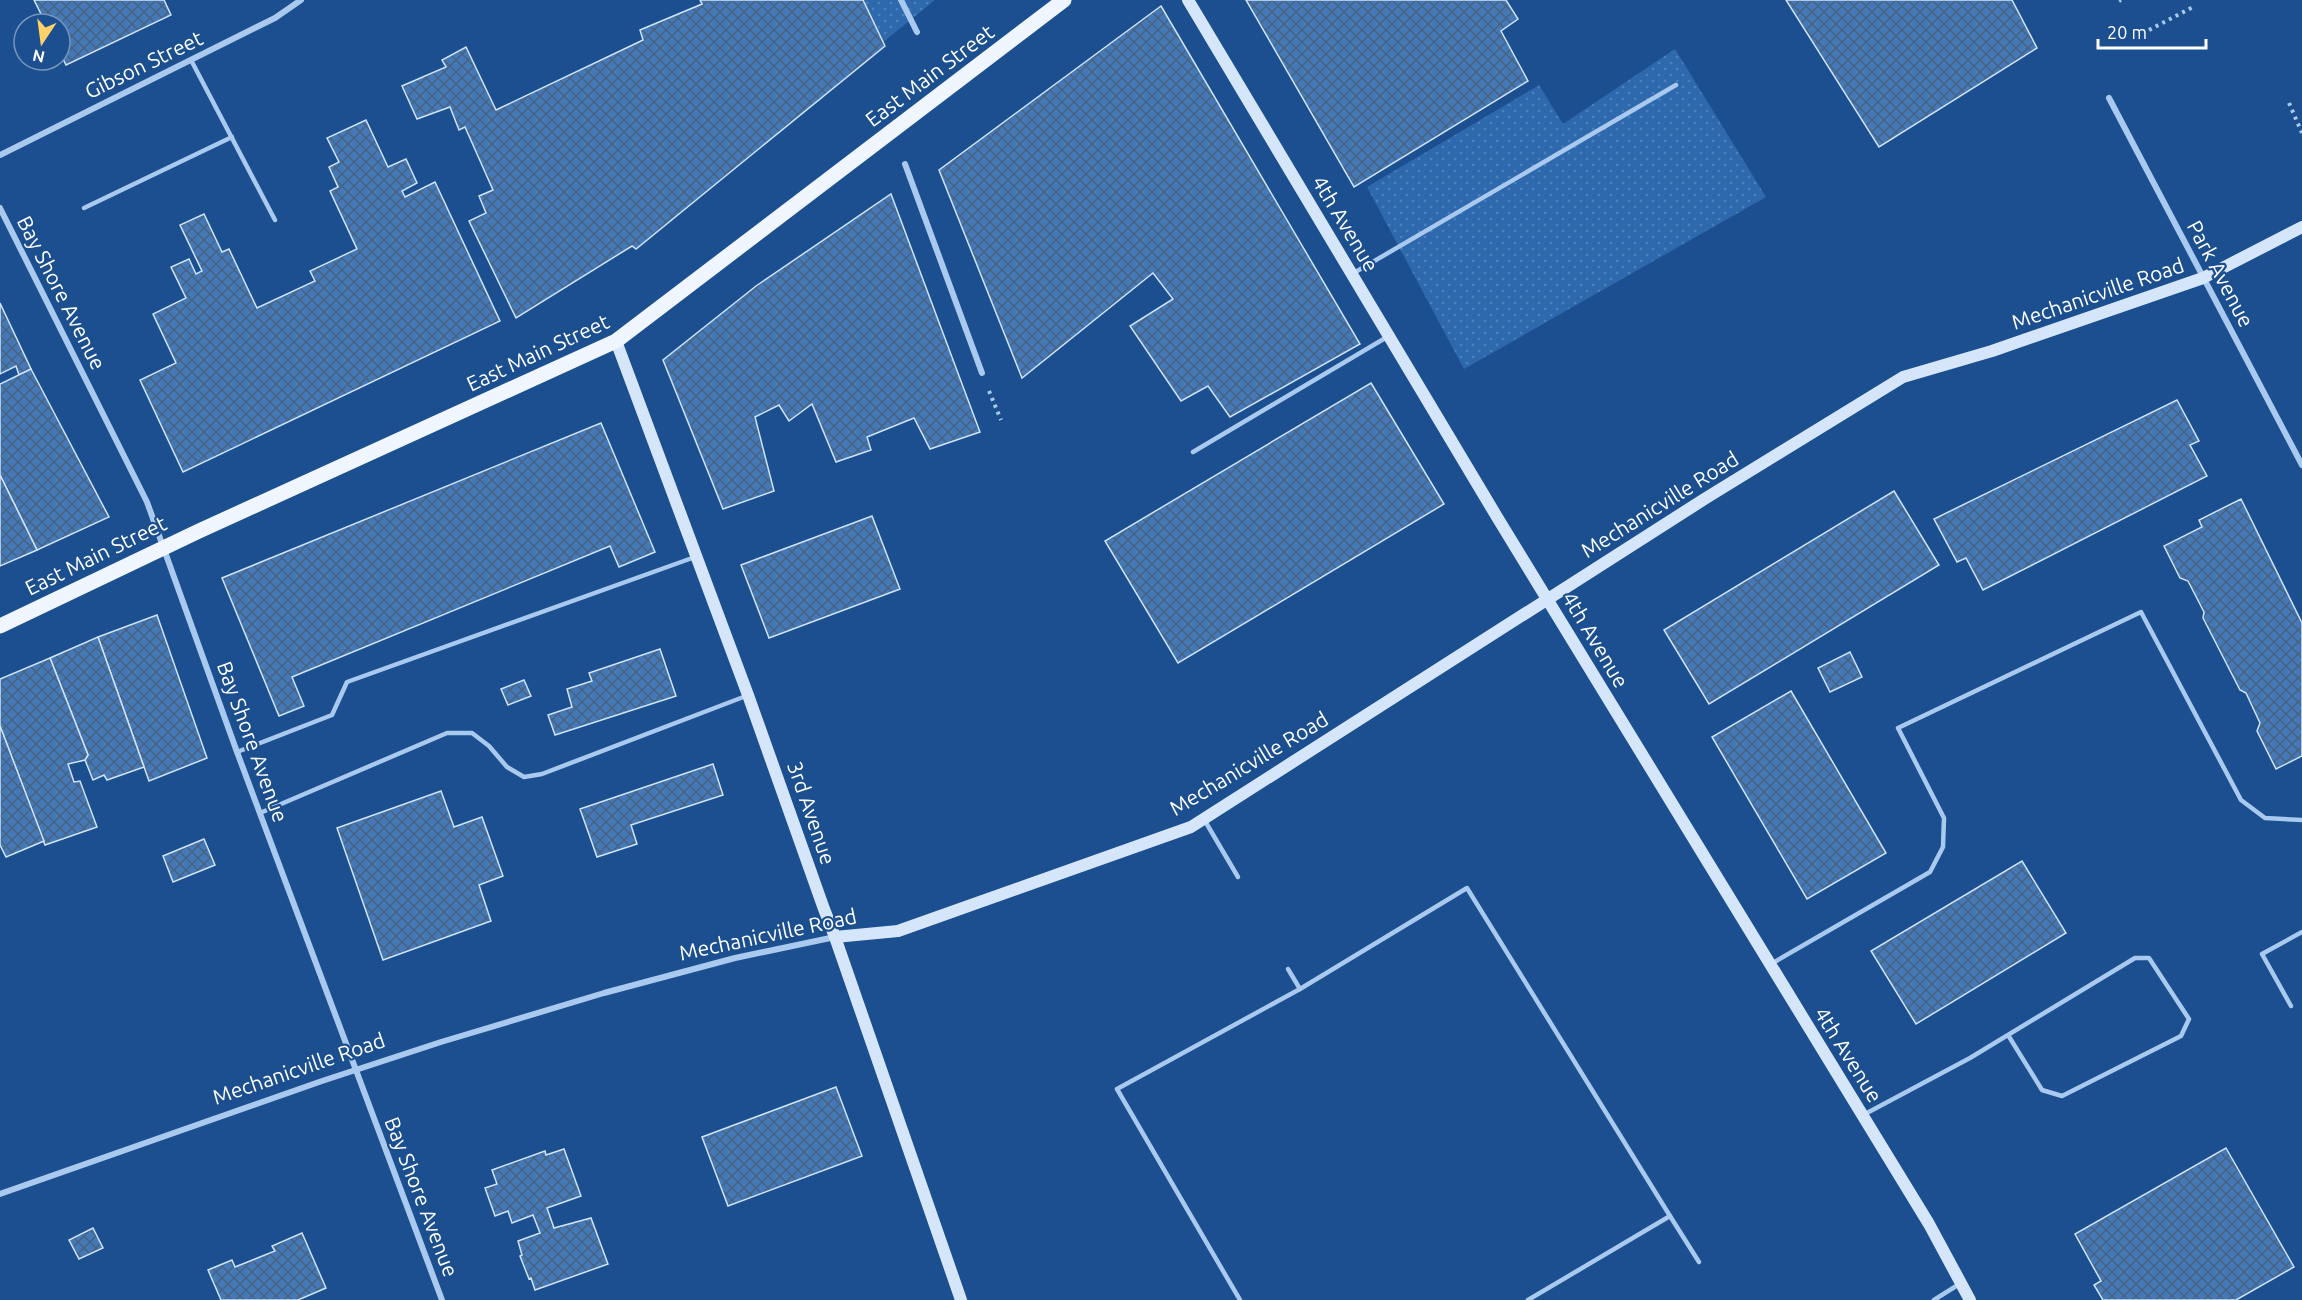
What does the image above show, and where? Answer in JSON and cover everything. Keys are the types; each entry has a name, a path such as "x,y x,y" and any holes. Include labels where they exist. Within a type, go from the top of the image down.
{"main road":[{"name":"East Main Street","path":"0,626 165,547 616,341 1064,0"}],"street":[{"name":"Gibson Street","path":"0,155 275,18 300,0"},
{"path":"901,0 917,32"},
{"name":"4th Avenue","path":"1188,0 1548,600 1929,1224 1970,1300"},
{"name":"Park Avenue","path":"2109,98 2302,465"},
{"path":"905,164 982,374"},
{"name":"Bay Shore Avenue","path":"0,208 146,498 237,753 442,1300"},
{"name":"Mechanicville Road","path":"0,1194 356,1069 604,993 735,958 835,937 898,931 1191,827 1716,492 1903,377 1992,351 2203,278 2302,227"},
{"name":"3rd Avenue","path":"616,341 748,695 961,1300"}],"lane":[{"path":"191,60 275,219"},
{"path":"1352,274 1676,85"},
{"path":"84,208 232,137"},
{"path":"1193,452 1389,336"},
{"path":"237,753 332,715 347,682 697,557"},
{"path":"1769,965 1930,872 1943,848 1944,818 1898,728 2141,612 2241,800 2265,818 2302,820"},
{"path":"260,813 447,733 472,733 489,746 507,767 524,777 542,774 748,695"},
{"path":"1203,819 1238,877"},
{"path":"1240,1300 1116,1089 1300,989 1467,888 1699,1262"},
{"path":"2291,1006 2262,954 2302,932"},
{"path":"1862,1115 2008,1035 2135,958 2149,958 2188,1019 2181,1036 2062,1096 2042,1090 2008,1035"},
{"path":"1288,969 1300,989"},
{"path":"1528,1300 1670,1216"},
{"path":"1934,1300 1960,1283"}],"path":[{"path":"2149,30 2193,7"},
{"path":"2289,103 2302,133"},
{"path":"982,374 1001,420"}],"shaded area":[{"path":"862,0 935,0 882,43"},
{"path":"1675,49 1766,197 1464,369 1367,187 1539,85 1563,124"}],"building":[{"path":"34,0 164,0 171,15 72,62 72,12 40,12"},
{"path":"700,0 863,0 885,46 636,249 632,246 516,318 469,221 486,213 479,196 493,190 465,127 459,130 450,107 417,119 402,86 446,67 442,60 466,47 496,110 643,40 640,30 702,4"},
{"path":"1246,0 1506,0 1518,19 1501,31 1528,81 1354,187"},
{"path":"1786,0 2012,0 2037,48 1879,147"},
{"path":"1161,6 1360,344 1230,417 1208,386 1181,401 1130,326 1173,299 1153,273 1022,378 939,170"},
{"path":"366,120 388,167 406,159 417,183 402,191 405,197 435,182 500,321 183,472 140,380 176,363 153,314 186,298 171,267 189,259 196,274 202,271 180,225 204,214 222,252 229,249 257,308 315,281 310,271 357,249 330,191 338,187 329,167 339,162 327,138"},
{"path":"891,194 980,432 930,449 914,418 867,437 871,450 836,462 812,404 789,421 779,405 755,417 774,491 723,509 663,360 756,286"},
{"path":"0,303 31,369 19,375 16,366 0,374"},
{"path":"31,369 109,517 37,550 0,475 0,384"},
{"path":"1371,383 1444,504 1178,663 1105,541"},
{"path":"2177,400 2199,441 2190,445 2207,476 1983,590 1966,558 1957,562 1934,519"},
{"path":"601,423 655,552 619,567 610,546 292,677 304,706 279,716 222,578"},
{"path":"0,475 37,550 0,566"},
{"path":"1894,491 1939,565 1709,704 1664,630"},
{"path":"2241,499 2302,623 2302,756 2276,769 2257,731 2260,723 2246,693 2240,690 2203,618 2204,612 2188,581 2180,578 2164,546 2202,527 2199,520"},
{"path":"872,516 900,589 769,638 741,565"},
{"path":"157,615 207,758 149,781 98,637"},
{"path":"98,637 144,767 107,780 104,775 93,780 85,760 88,755 50,658"},
{"path":"660,649 676,696 555,735 548,715 572,707 567,689 592,681 589,673"},
{"path":"1850,652 1862,677 1830,692 1818,668"},
{"path":"50,658 88,755 85,760 68,764 74,782 80,781 97,827 45,845 0,726 0,679"},
{"path":"524,680 531,696 508,705 501,689"},
{"path":"1791,691 1886,853 1807,899 1712,737"},
{"path":"0,726 44,841 6,857 0,845"},
{"path":"713,764 723,795 631,825 637,844 597,857 580,809"},
{"path":"441,791 454,827 482,817 503,876 479,885 491,921 383,960 337,828"},
{"path":"204,839 215,865 173,882 163,856"},
{"path":"2022,861 2066,933 1916,1024 1871,951"},
{"path":"836,1087 862,1156 728,1206 702,1137"},
{"path":"2226,1148 2294,1267 2236,1300 2103,1300 2094,1285 2101,1281 2075,1234"},
{"path":"564,1149 581,1196 547,1208 554,1228 591,1218 608,1264 535,1290 520,1256 522,1255 518,1241 540,1233 533,1215 512,1223 508,1211 495,1216 485,1188 497,1184 492,1170 545,1151 546,1155"},
{"path":"93,1228 103,1248 79,1259 69,1240"},
{"path":"302,1233 326,1288 298,1300 221,1300 208,1270 232,1260 235,1267 275,1251 272,1246"}]}
